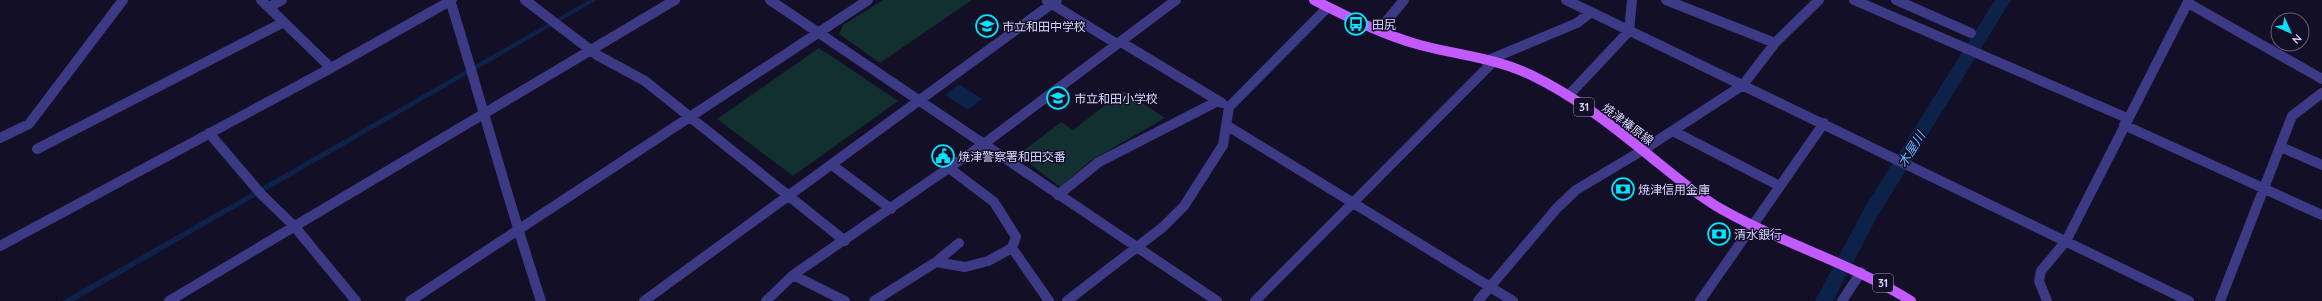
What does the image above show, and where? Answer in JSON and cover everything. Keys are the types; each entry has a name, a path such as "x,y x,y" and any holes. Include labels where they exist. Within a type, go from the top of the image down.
{"main road":[{"name":"焼津榛原線","path":"1314,0 1379,30 1418,44 1490,62 1530,74 1568,96 1643,150 1686,187 1718,207 1856,270 1896,290 1911,301"}],"street":[{"path":"0,138 29,124 123,0"},
{"path":"261,0 332,68"},
{"path":"269,7 282,0"},
{"path":"0,246 332,68 451,0 469,64 485,112 518,231 541,301"},
{"path":"526,0 590,51 616,68 645,81 845,241"},
{"path":"169,301 675,0"},
{"path":"770,0 918,101 985,143 1058,195 1217,301"},
{"path":"410,301 868,0"},
{"path":"766,301 793,275 845,241 985,143 1176,0"},
{"path":"1379,30 1404,0"},
{"path":"1566,0 1780,104 1824,123 2189,301"},
{"path":"1568,96 1629,31 1632,0"},
{"path":"1666,0 1686,4 1775,43"},
{"path":"1478,301 1557,208 1576,190 1643,150 1743,86 1775,43 1811,10 1819,0"},
{"path":"1854,0 1964,47 2125,121 2322,215"},
{"path":"1896,0 1971,33"},
{"path":"644,301 790,196 1052,1 1119,43 1229,107"},
{"path":"2048,301 2039,281 2041,271 2066,241 2125,121 2189,1 2322,79"},
{"path":"1067,301 1136,248 1184,206 1223,145 1229,107 1328,7"},
{"path":"1256,301 1490,62 1577,23 1591,12"},
{"path":"37,149 284,22"},
{"path":"2220,301 2292,116 2322,93"},
{"path":"1058,195 1099,162 1218,101"},
{"path":"1700,301 1824,123"},
{"path":"1226,125 1513,301"},
{"path":"1673,131 1780,186"},
{"path":"210,133 262,195 294,226 356,301"},
{"path":"2281,147 2322,165"},
{"path":"832,165 891,209"},
{"path":"936,262 965,267 988,261 1012,248 1016,237 994,202 949,168"},
{"path":"874,301 936,262 959,243"},
{"path":"1012,248 1049,301"},
{"path":"1842,301 1856,270"},
{"path":"793,275 845,301"}],"green space":[{"path":"883,0 972,0 880,63 839,34 843,25"},
{"path":"819,48 898,101 793,176 717,119"},
{"path":"1124,91 1165,118 1090,161 1060,187 1018,155 1061,122 1073,130"}],"water":[{"path":"589,0 597,0 74,301 62,301"},
{"path":"959,84 982,99 968,110 945,95"}],"waterway":[{"name":"木屋川","path":"1824,301 1834,279 1871,212 2003,0"}],"place":[{"name":"田尻","path":"1356,24"},
{"name":"市立和田中学校","path":"987,26"},
{"name":"市立和田小学校","path":"1058,98"},
{"name":"焼津警察署和田交番","path":"943,156"},
{"name":"焼津信用金庫","path":"1623,189"},
{"name":"清水銀行","path":"1719,234"}]}
